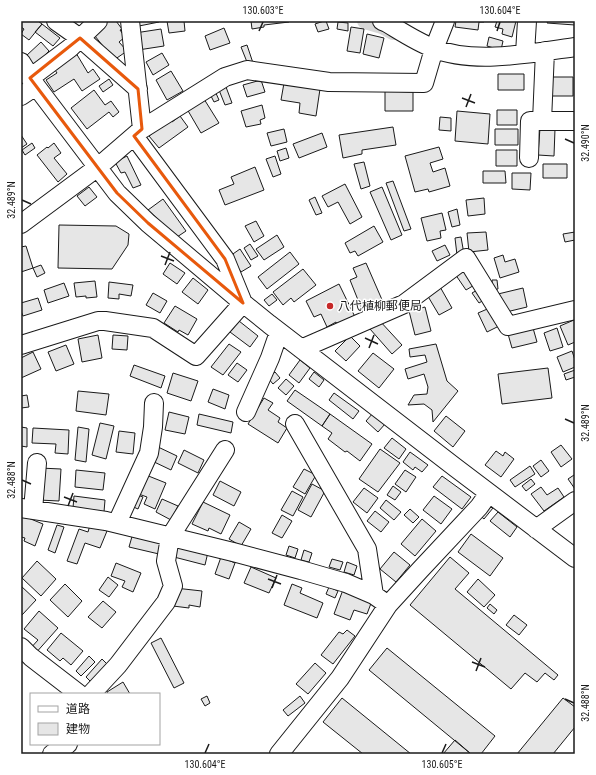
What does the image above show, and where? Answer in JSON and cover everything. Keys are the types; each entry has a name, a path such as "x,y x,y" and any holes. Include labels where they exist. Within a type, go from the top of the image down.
{"street":[{"path":"56,21 80,38 138,89"},
{"path":"21,96 33,82 98,21"},
{"path":"130,21 138,89 138,132 225,259 243,303"},
{"path":"382,21 434,49 467,57 525,54 575,47"},
{"path":"21,224 98,167 138,132 225,77 247,70 329,82 424,83 444,21"},
{"path":"525,54 527,21"},
{"path":"542,121 545,51"},
{"path":"21,62 33,82 117,193 148,224 301,349 575,558"},
{"path":"529,158 530,121 575,121"},
{"path":"301,349 404,304 466,258 508,326 575,310"},
{"path":"21,345 98,321 105,321 153,328 196,356 243,303"},
{"path":"246,412 280,332"},
{"path":"117,523 149,453 153,427 154,403"},
{"path":"295,424 367,549 374,594"},
{"path":"92,693 118,665 166,602 172,586 166,561 170,537 225,450"},
{"path":"38,463 27,509 117,523 301,570 346,583 374,594 388,605"},
{"path":"279,754 340,678 388,605 479,507 489,493"},
{"path":"536,529 575,501"},
{"path":"21,647 31,657 78,693"},
{"path":"52,754 66,745"}],"highlighted area":[{"path":"80,38 138,89 142,129 134,136 225,259 243,303 148,223 117,193 30,78"}],"building":[{"path":"21,21 38,21 42,24 29,40 21,34 24,29 21,27"},
{"path":"105,21 116,21 122,29 120,30 125,37 119,42 127,51 114,60 91,31"},
{"path":"133,21 159,21 159,22 134,27"},
{"path":"167,21 184,21 185,31 169,33"},
{"path":"251,21 289,22 264,25 264,27 252,29"},
{"path":"326,21 329,29 318,32 315,24"},
{"path":"456,21 484,22 479,22 478,30 455,27"},
{"path":"497,21 516,21 512,37 502,34 503,29 495,27"},
{"path":"548,21 575,21 575,25 547,23"},
{"path":"338,22 348,23 348,31 337,29"},
{"path":"42,24 60,38 53,46 35,32"},
{"path":"351,27 364,29 360,53 347,51"},
{"path":"224,28 230,43 210,50 205,36"},
{"path":"161,29 164,46 138,50 135,33"},
{"path":"367,34 384,38 379,58 363,54"},
{"path":"489,37 503,41 501,50 487,46"},
{"path":"41,42 49,51 35,65 26,56"},
{"path":"247,45 254,66 249,67 241,47"},
{"path":"76,53 88,73 93,69 100,79 82,91 74,79 54,92 46,80 57,73 55,70"},
{"path":"162,53 169,65 153,75 146,62"},
{"path":"171,71 183,91 167,100 156,80"},
{"path":"498,74 524,74 524,90 498,90"},
{"path":"552,77 573,77 573,96 552,96"},
{"path":"109,79 113,85 103,92 99,86"},
{"path":"261,80 265,92 247,97 243,85"},
{"path":"284,83 320,89 316,116 299,113 300,103 281,100"},
{"path":"226,87 232,103 225,105 219,90"},
{"path":"94,90 105,105 111,101 119,112 113,117 109,112 87,129 71,108"},
{"path":"215,91 219,100 214,102 210,94"},
{"path":"385,91 413,92 413,111 385,111"},
{"path":"204,99 219,123 201,133 187,109"},
{"path":"262,105 265,118 260,120 261,124 246,127 241,111"},
{"path":"497,110 517,110 517,125 497,125"},
{"path":"457,111 490,114 488,144 455,141"},
{"path":"180,116 188,127 159,148 149,136 170,120 172,122"},
{"path":"440,117 451,118 451,131 439,130"},
{"path":"393,127 396,145 362,150 362,154 343,158 339,135"},
{"path":"540,128 555,129 554,156 538,155"},
{"path":"284,129 287,142 271,146 267,133"},
{"path":"495,129 518,129 518,145 495,145"},
{"path":"322,133 327,147 299,158 293,144"},
{"path":"21,135 27,144 21,148"},
{"path":"32,143 35,148 25,155 22,150"},
{"path":"54,143 61,153 54,158 67,174 58,182 37,155"},
{"path":"439,147 443,159 430,163 433,172 445,168 450,186 429,192 428,189 415,192 405,156"},
{"path":"286,148 289,158 280,161 277,151"},
{"path":"496,150 517,150 517,166 496,166"},
{"path":"127,156 141,185 133,188 125,172 121,173 115,162"},
{"path":"275,156 281,174 273,177 266,159"},
{"path":"364,162 370,186 361,189 354,164"},
{"path":"543,164 567,164 567,178 543,178"},
{"path":"255,167 264,190 225,205 219,190 234,184 231,177"},
{"path":"483,171 505,171 506,183 483,183"},
{"path":"512,173 531,173 530,190 512,189"},
{"path":"393,181 411,229 404,231 386,183"},
{"path":"345,184 362,217 350,224 338,202 328,207 322,196"},
{"path":"89,187 97,197 85,206 77,196"},
{"path":"382,187 402,235 391,240 370,192"},
{"path":"315,197 322,213 316,215 309,200"},
{"path":"484,198 485,214 468,216 466,200"},
{"path":"163,199 186,231 177,237 148,210"},
{"path":"457,209 460,225 452,227 448,212"},
{"path":"442,213 446,230 440,231 441,238 427,241 421,218"},
{"path":"256,221 264,236 254,242 245,226"},
{"path":"59,225 116,226 129,234 128,245 112,269 58,268"},
{"path":"374,226 383,242 358,256 355,251 350,253 345,243"},
{"path":"486,232 488,250 469,252 467,233"},
{"path":"575,232 575,240 565,242 563,234"},
{"path":"277,235 284,247 264,260 256,249"},
{"path":"461,237 464,254 457,255 455,238"},
{"path":"250,244 258,256 251,260 244,248"},
{"path":"445,245 450,255 437,261 432,251"},
{"path":"26,246 33,268 21,272 21,247"},
{"path":"240,249 251,266 241,272 230,256"},
{"path":"290,252 299,264 267,289 258,277"},
{"path":"503,255 505,262 515,259 519,272 500,278 494,258"},
{"path":"170,263 185,273 177,284 163,274"},
{"path":"366,263 383,302 362,310 350,280 357,277 353,268"},
{"path":"463,264 476,284 466,290 453,271"},
{"path":"41,265 45,273 37,277 33,268"},
{"path":"303,269 316,285 294,302 291,298 283,305 273,292"},
{"path":"193,278 208,290 198,304 182,292"},
{"path":"492,280 497,280 498,289 493,290"},
{"path":"95,281 97,297 76,297 74,283"},
{"path":"109,282 133,285 131,296 119,294 119,299 108,298"},
{"path":"64,283 69,296 48,303 44,290"},
{"path":"339,284 356,319 339,328 336,322 327,327 321,314 314,317 306,301"},
{"path":"439,285 452,308 439,315 426,293"},
{"path":"481,288 487,298 479,303 472,293"},
{"path":"523,288 527,307 502,313 498,294"},
{"path":"153,293 167,301 160,313 146,305"},
{"path":"272,294 277,300 269,306 264,300"},
{"path":"38,298 42,310 23,316 21,311 21,303"},
{"path":"175,306 197,319 188,335 179,330 178,332 164,323"},
{"path":"425,307 431,331 415,335 409,311"},
{"path":"492,307 501,325 487,332 478,313"},
{"path":"379,320 402,345 392,354 370,329"},
{"path":"574,320 575,342 568,345 560,326"},
{"path":"239,321 258,336 250,347 230,332"},
{"path":"533,328 537,342 512,348 508,334"},
{"path":"557,328 563,347 550,351 544,333"},
{"path":"98,335 102,358 82,362 78,339"},
{"path":"113,335 128,336 127,350 112,349"},
{"path":"350,336 360,346 346,361 335,351"},
{"path":"229,344 241,352 223,375 211,367"},
{"path":"436,344 447,381 458,391 433,422 432,410 424,404 408,405 414,395 427,394 428,387 424,374 408,379 405,369 427,362 425,355 410,357 409,349"},
{"path":"66,345 74,364 56,371 48,352"},
{"path":"572,351 575,360 575,367 563,372 557,357"},
{"path":"33,352 41,369 21,378 21,358"},
{"path":"373,353 394,369 379,388 358,371"},
{"path":"300,360 310,368 299,383 289,375"},
{"path":"237,363 247,370 238,382 228,375"},
{"path":"134,365 165,376 161,388 130,376"},
{"path":"548,368 552,398 502,404 498,374"},
{"path":"575,370 575,377 566,380 564,374"},
{"path":"275,372 280,378 273,384 268,378"},
{"path":"314,372 324,380 319,387 309,379"},
{"path":"173,373 198,381 191,401 167,393"},
{"path":"286,379 294,386 286,395 278,388"},
{"path":"213,389 229,395 225,409 208,402"},
{"path":"295,390 330,414 322,426 287,401"},
{"path":"78,391 109,394 106,415 76,411"},
{"path":"334,393 359,411 353,419 329,400"},
{"path":"27,395 29,407 21,408 21,396"},
{"path":"264,398 273,403 268,410 280,418 278,422 287,428 278,443 248,424"},
{"path":"169,412 189,417 185,434 165,430"},
{"path":"373,413 385,424 378,432 366,421"},
{"path":"199,414 233,422 231,433 197,425"},
{"path":"330,414 372,444 360,461 328,439 332,433 322,426"},
{"path":"446,416 465,431 453,447 434,431"},
{"path":"100,423 114,426 106,459 92,455"},
{"path":"21,427 27,428 27,447 21,446"},
{"path":"78,427 89,429 86,462 75,460"},
{"path":"33,428 69,430 68,454 55,453 56,444 32,443"},
{"path":"119,431 135,433 133,454 116,452"},
{"path":"392,438 406,449 399,459 384,448"},
{"path":"561,445 572,459 561,467 551,452"},
{"path":"156,446 177,456 171,470 150,460"},
{"path":"380,449 400,463 378,492 359,479"},
{"path":"184,450 204,460 198,473 178,463"},
{"path":"496,451 503,456 505,452 514,459 501,477 485,465"},
{"path":"410,452 428,465 422,472 415,467 413,470 403,462"},
{"path":"541,460 549,471 541,477 533,466"},
{"path":"530,466 535,474 515,487 510,480"},
{"path":"40,468 61,469 59,501 39,500"},
{"path":"304,469 316,475 305,494 293,487"},
{"path":"76,470 105,473 103,490 75,487"},
{"path":"405,470 416,477 406,492 395,484"},
{"path":"141,473 166,483 155,509 144,504 147,497 133,492"},
{"path":"574,475 575,477 575,489 568,479"},
{"path":"442,476 471,497 462,509 433,487"},
{"path":"531,479 535,484 526,491 522,486"},
{"path":"220,481 241,492 234,506 213,495"},
{"path":"312,484 325,491 311,517 298,510"},
{"path":"393,486 401,492 395,500 387,495"},
{"path":"541,487 547,495 558,488 564,497 544,511 531,494"},
{"path":"364,488 378,498 367,513 353,502"},
{"path":"292,491 303,497 293,516 281,510"},
{"path":"132,493 143,497 138,509 127,504"},
{"path":"74,496 105,500 104,512 73,508"},
{"path":"434,496 452,509 441,524 423,510"},
{"path":"162,499 178,506 171,520 156,512"},
{"path":"386,500 401,512 394,520 380,508"},
{"path":"203,502 230,515 221,534 209,528 208,531 192,524"},
{"path":"486,502 493,508 484,519 477,513"},
{"path":"410,509 419,517 413,523 404,515"},
{"path":"375,511 389,522 381,532 367,521"},
{"path":"498,512 517,527 510,537 490,521"},
{"path":"21,515 43,524 35,546 24,541 25,538 21,537"},
{"path":"282,515 292,521 282,538 272,533"},
{"path":"422,519 436,531 415,556 401,544"},
{"path":"239,522 251,529 241,546 229,539"},
{"path":"57,525 64,527 55,553 48,550"},
{"path":"90,525 107,531 100,548 85,543 77,564 67,561 79,529 88,532"},
{"path":"133,533 162,540 159,554 129,547"},
{"path":"471,534 503,558 490,576 458,552"},
{"path":"177,544 208,552 205,565 174,557"},
{"path":"289,546 298,549 295,558 286,555"},
{"path":"304,550 312,553 309,562 301,560"},
{"path":"394,552 410,565 396,582 380,569"},
{"path":"221,557 235,563 229,579 215,574"},
{"path":"450,557 469,573 455,589 558,675 554,680 545,673 537,682 525,673 511,689 410,605"},
{"path":"332,559 343,562 340,570 329,567"},
{"path":"37,561 56,579 41,596 22,578"},
{"path":"347,562 357,566 354,575 344,572"},
{"path":"116,563 141,573 133,592 122,587 125,581 111,576"},
{"path":"251,567 276,578 269,593 244,583"},
{"path":"108,577 118,585 109,597 99,590"},
{"path":"478,579 495,595 484,607 467,592"},
{"path":"65,584 82,601 68,617 50,600"},
{"path":"292,584 302,588 300,593 323,603 317,618 284,605"},
{"path":"21,586 36,600 22,615 21,614"},
{"path":"329,587 338,591 335,598 326,594"},
{"path":"344,587 373,598 367,614 354,610 350,620 334,614"},
{"path":"175,588 202,591 200,607 189,605 189,608 173,606"},
{"path":"103,601 116,612 102,628 88,617"},
{"path":"490,604 497,610 494,614 487,608"},
{"path":"39,611 58,628 34,655 29,650 38,640 24,629"},
{"path":"514,615 527,625 519,635 506,625"},
{"path":"347,630 355,636 333,664 321,655 339,632 343,634"},
{"path":"61,633 83,651 71,665 63,658 60,661 47,650"},
{"path":"161,638 184,683 174,688 151,643"},
{"path":"387,648 495,736 481,754 471,754 369,670"},
{"path":"89,656 95,662 81,676 76,671"},
{"path":"102,659 109,666 93,684 86,677"},
{"path":"315,663 326,673 308,694 296,684"},
{"path":"123,682 129,693 108,693"},
{"path":"207,696 210,703 205,706 201,699"},
{"path":"300,696 305,703 288,716 283,710"},
{"path":"342,698 411,754 363,754 323,722"},
{"path":"563,698 575,707 575,727 553,754 517,754"},
{"path":"455,740 471,754 443,754"}],"waterway":[{"path":"365,21 382,26 393,32"}],"place":[{"name":"八代植柳郵便局","path":"330,306"}]}
